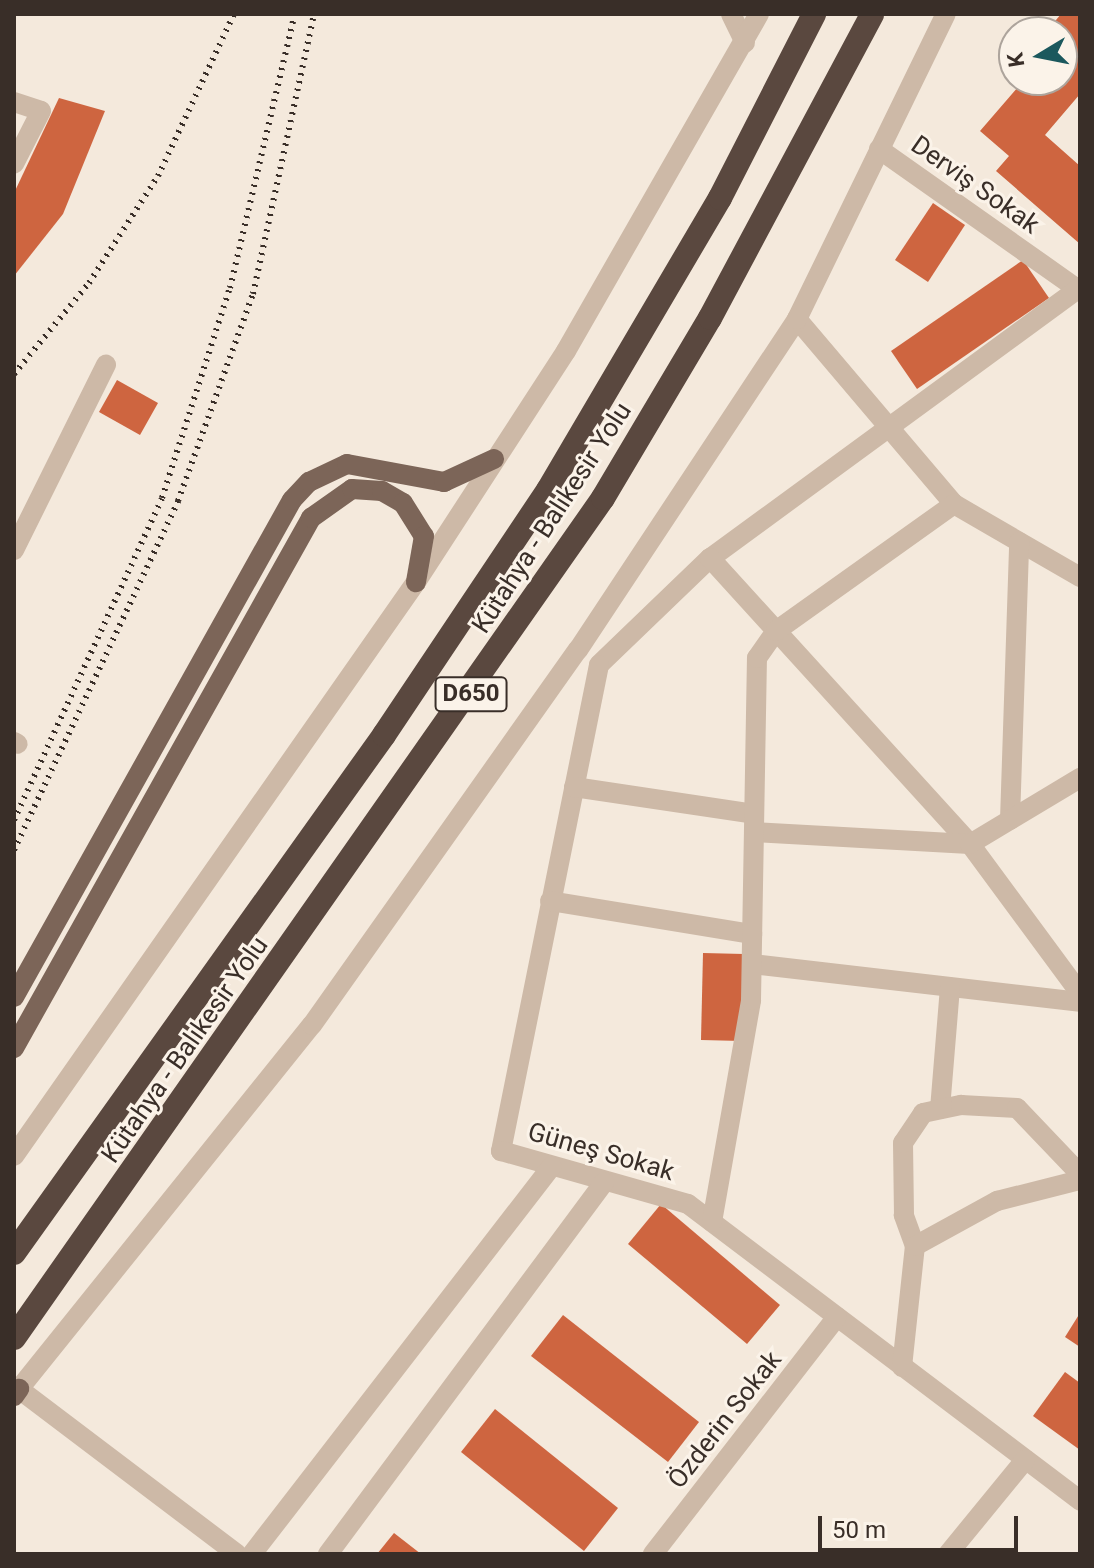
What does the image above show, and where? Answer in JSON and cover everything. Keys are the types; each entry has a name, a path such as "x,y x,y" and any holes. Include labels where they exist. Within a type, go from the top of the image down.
{"highway":[{"name":"Kütahya - Balıkesir Yolu","path":"14,1253 384,735 548,490 712,212 814,14"},
{"name":"Kütahya - Balıkesir Yolu","path":"14,1338 603,498 710,318 872,14"}],"main road":[{"path":"14,997 183,688 309,482 367,463 444,482 494,459"},
{"path":"14,1048 311,518 342,492 382,491 419,520 424,536 416,582"}],"street":[{"path":"731,14 745,43"},
{"path":"14,1156 416,582 494,459 745,43 759,14"},
{"path":"237,1554 17,1393 312,1025 578,650 797,319 946,14"},
{"path":"14,102 41,111 14,164"},
{"name":"Derviş Sokak","path":"879,149 1079,290"},
{"path":"1079,290 892,432 710,558 970,844 1080,993"},
{"path":"797,319 954,504 1079,573"},
{"path":"14,550 106,365"},
{"path":"712,1222 752,964 757,658 776,631 954,504"},
{"path":"1010,820 1019,542"},
{"name":"Güneş Sokak","path":"710,558 599,665 501,1151 688,1204 1080,1501"},
{"path":"574,787 754,823 970,844 1080,778"},
{"path":"550,901 752,934"},
{"path":"752,964 1080,1002"},
{"path":"940,1109 950,987"},
{"path":"902,1367 915,1246 904,1215 903,1143 923,1113 940,1109 1017,1108 1080,1174"},
{"path":"252,1554 552,1166"},
{"path":"915,1246 997,1201 1080,1180"},
{"path":"328,1554 604,1182"},
{"name":"Özderin Sokak","path":"653,1554 837,1317"},
{"path":"948,1554 1025,1460"}],"building":[{"path":"1080,14 1080,94 1045,135 1080,166 1080,244 996,171 1009,156 980,131 1010,96 1078,96 1078,16 1059,16"},
{"path":"59,98 105,111 63,214 14,276 14,193"},
{"path":"933,203 965,225 928,282 895,260"},
{"path":"1023,260 1049,298 917,389 891,351"},
{"path":"117,380 158,403 140,435 99,412"},
{"path":"703,953 744,954 742,1041 701,1040"},
{"path":"661,1204 780,1305 747,1344 628,1244"},
{"path":"1080,1313 1080,1347 1065,1337"},
{"path":"563,1315 699,1422 668,1462 531,1356"},
{"path":"1065,1372 1080,1383 1080,1450 1033,1416"},
{"path":"495,1409 618,1508 584,1551 461,1452"},
{"path":"394,1533 421,1554 377,1554"}],"railway":[{"path":"14,374 89,283 158,176 234,14"},
{"path":"14,820 162,498 230,288 295,14"},
{"path":"14,850 178,501 253,294 314,14"}]}
